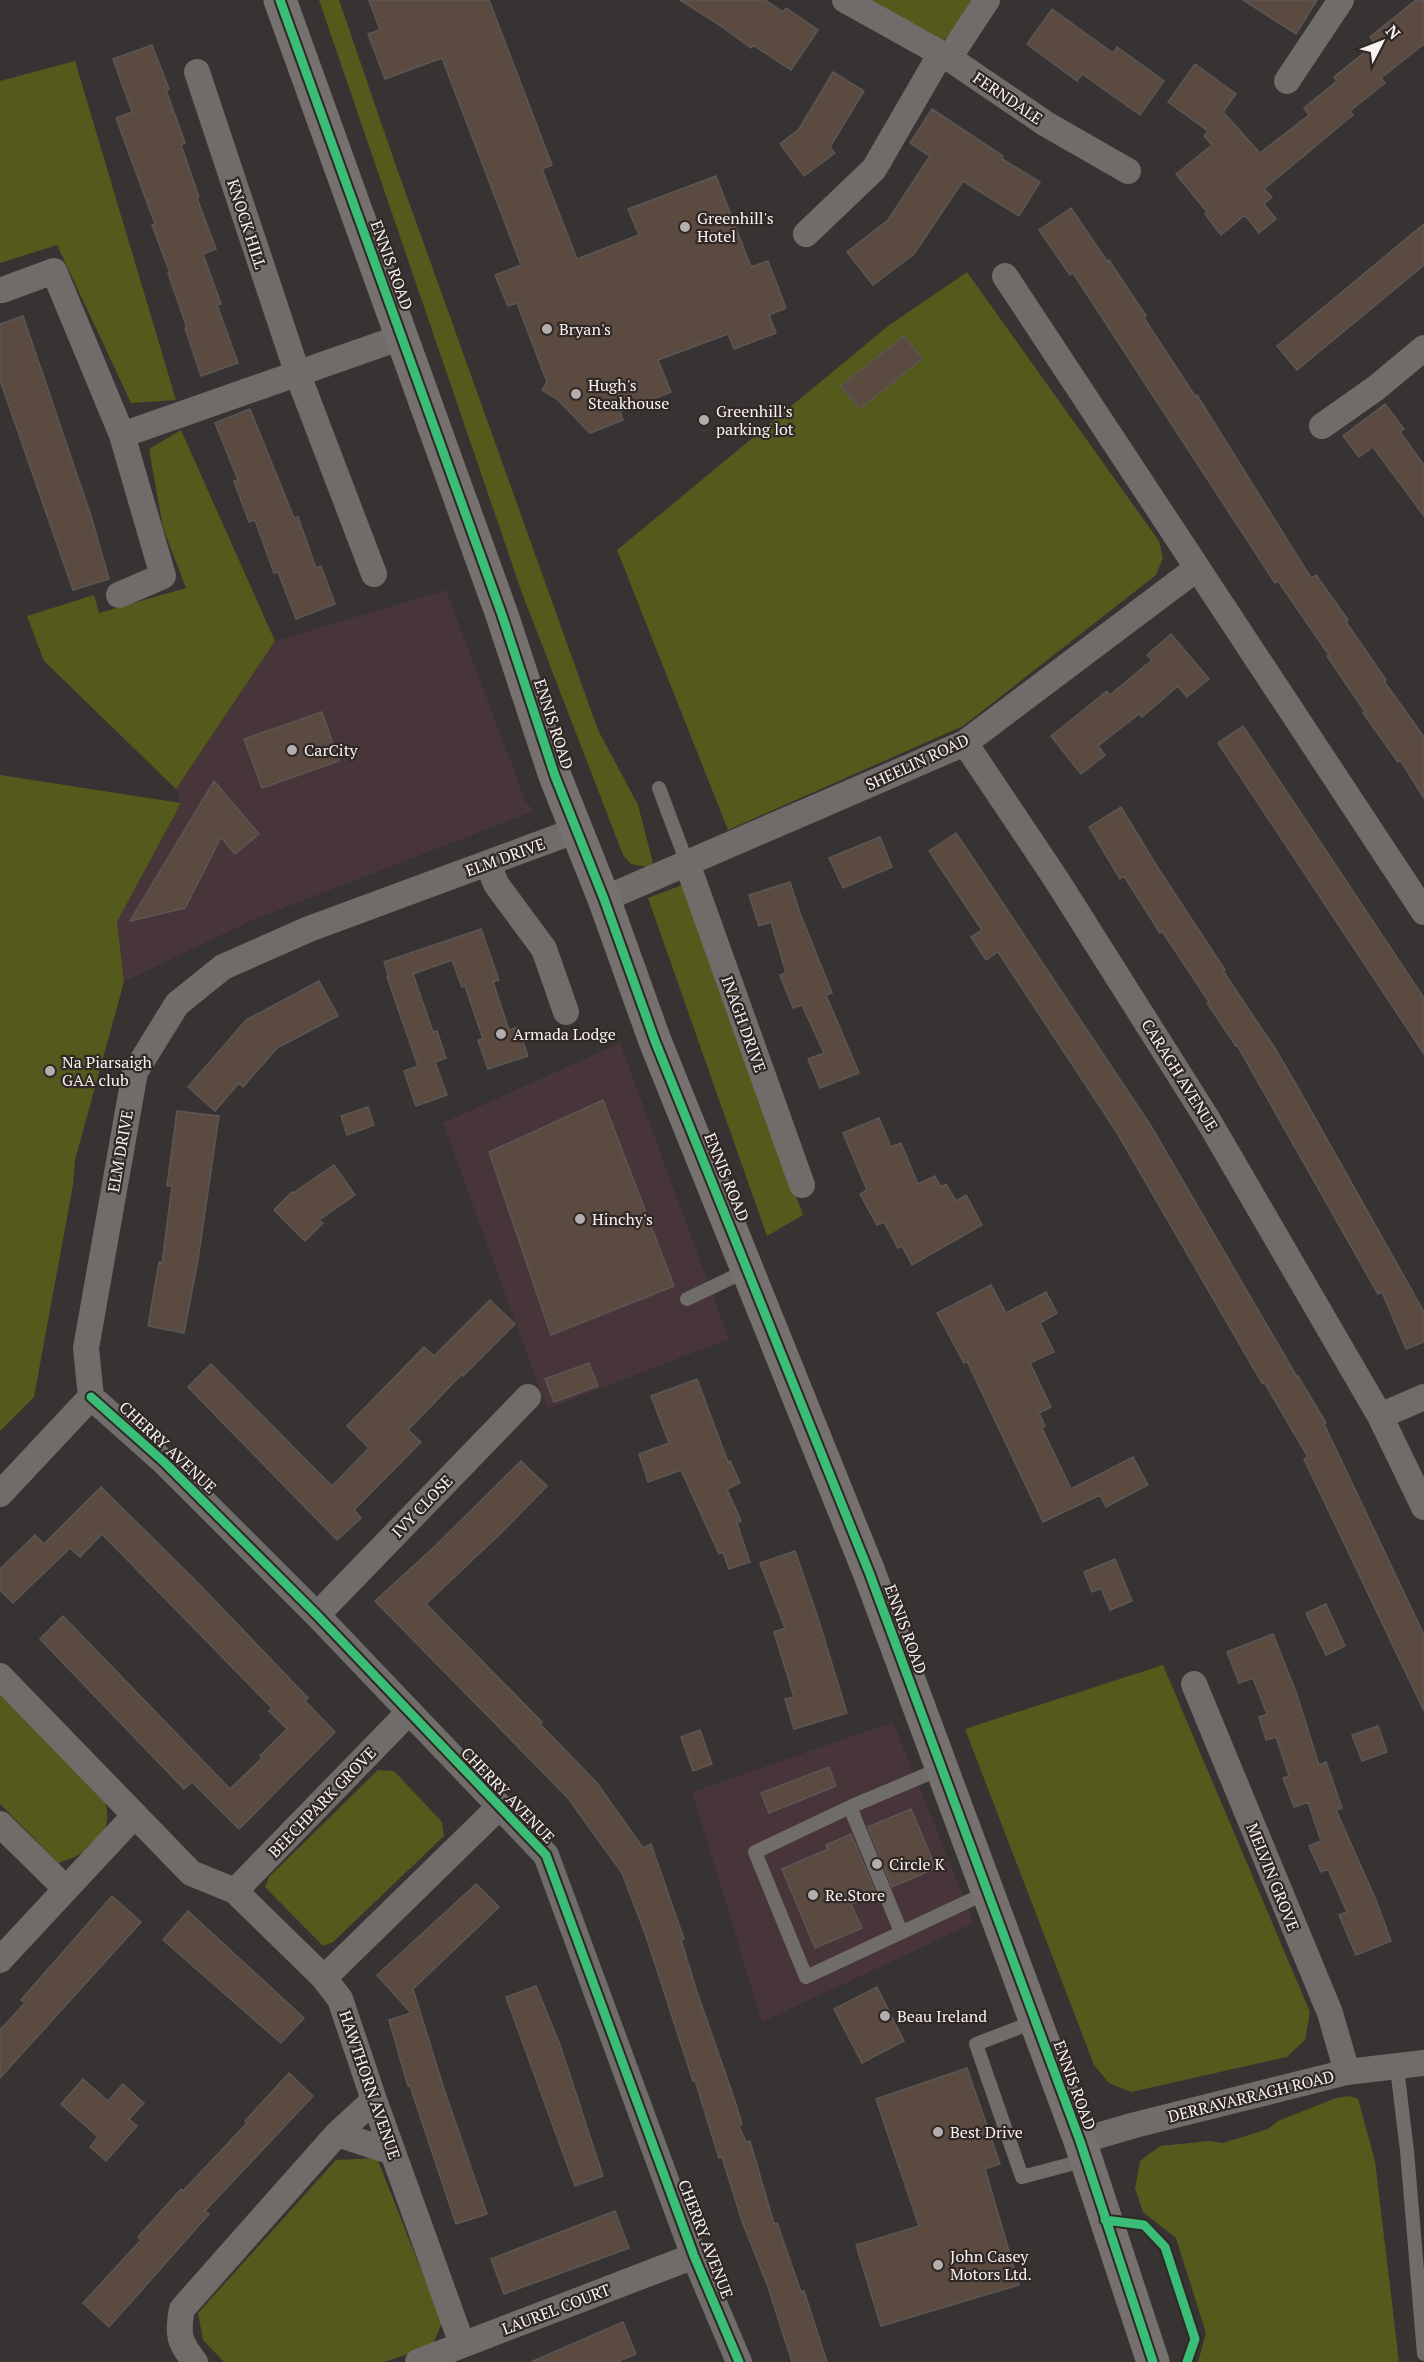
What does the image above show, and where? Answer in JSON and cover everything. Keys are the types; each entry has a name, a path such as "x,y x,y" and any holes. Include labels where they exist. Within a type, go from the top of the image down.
{"main road":[{"name":"ENNIS ROAD","path":"280,0 502,615 555,776 604,899 655,1041 869,1572 1083,2151 1153,2362"}],"street":[{"path":"845,0 944,56"},
{"path":"806,234 874,169 944,56 987,0"},
{"path":"1287,81 1341,0"},
{"name":"FERNDALE","path":"944,56 1046,124 1128,171"},
{"name":"KNOCK HILL","path":"197,72 298,375 374,574"},
{"path":"2,290 54,271 122,435 163,576 119,595"},
{"path":"1005,276 1424,912"},
{"path":"122,435 402,337"},
{"path":"1322,426 1421,357"},
{"name":"SHEELIN ROAD","path":"604,899 965,743 1196,568"},
{"name":"CARAGH AVENUE","path":"965,743 1056,879 1208,1120 1380,1416"},
{"name":"ELM DRIVE","path":"91,1396 87,1348 135,1071 177,1004 224,968 309,929 577,830"},
{"path":"488,863 496,884 544,949 566,1012"},
{"name":"INAGH DRIVE","path":"687,863 802,1185"},
{"path":"0,1494 91,1396"},
{"name":"CHERRY AVENUE","path":"91,1396 165,1461 317,1615 546,1856 694,2256 740,2362"},
{"name":"IVY CLOSE","path":"317,1615 528,1397"},
{"path":"1424,1397 1380,1416 1424,1507"},
{"name":"HAWTHORN AVENUE","path":"0,1676 191,1873 235,1892 324,1978 340,1999 462,2344"},
{"name":"MELVIN GROVE","path":"1194,1684 1329,2013 1347,2072"},
{"name":"BEECHPARK GROVE","path":"235,1892 409,1712"},
{"path":"324,1978 499,1807"},
{"path":"0,1960 135,1815"},
{"path":"0,1824 66,1889"},
{"name":"DERRAVARRAGH ROAD","path":"1083,2151 1135,2125 1347,2072 1424,2063"},
{"path":"195,2362 181,2344 178,2328 182,2309 337,2134 374,2100"},
{"path":"337,2134 393,2151"},
{"name":"LAUREL COURT","path":"417,2362 694,2256"}],"lane":[{"path":"659,788 687,863"},
{"path":"687,1299 748,1270"},
{"path":"942,1768 850,1807 755,1852 806,1977 988,1892"},
{"path":"850,1807 901,1932"},
{"path":"1036,2021 976,2044 1022,2177 1083,2151"},
{"path":"1396,2068 1407,2151 1424,2354"}],"shaded area":[{"path":"446,590 526,802 534,811 250,921 124,982 117,922 181,803 176,789 275,641"},
{"path":"620,1043 729,1339 547,1409 443,1123"},
{"path":"893,1722 974,1923 762,2022 692,1792"}],"green space":[{"path":"319,0 339,0 598,730 638,805 653,863 648,867 631,864 623,855 522,593"},
{"path":"863,0 974,0 957,33 939,42"},
{"path":"75,61 176,400 131,403 57,245 0,263 0,81"},
{"path":"967,272 1159,541 1163,558 1156,575 963,726 728,830 617,550 888,326"},
{"path":"181,430 275,641 176,789 44,661 27,616 94,595 99,613 186,588 163,528 149,449"},
{"name":"Na Piarsaigh GAA club","path":"0,775 181,803 117,922 124,982 75,1160 73,1185 34,1397 0,1431"},
{"path":"682,885 803,1215 767,1236 648,898"},
{"path":"1163,1665 1310,2012 1305,2040 1287,2057 1131,2092 1109,2083 1094,2065 965,1729"},
{"path":"0,1688 104,1793 107,1818 103,1833 86,1850 65,1861 58,1863 0,1804"},
{"path":"378,1770 394,1771 442,1822 444,1836 333,1942 323,1946 265,1887 269,1877"},
{"path":"1350,2096 1358,2099 1375,2161 1399,2362 1198,2362 1206,2333 1176,2238 1143,2212 1135,2188 1140,2161 1160,2146 1209,2141 1223,2143 1268,2129 1278,2121 1336,2098"},
{"path":"377,2158 442,2323 432,2346 384,2362 224,2362 203,2340 198,2313 336,2160"}],"building":[{"name":"Greenhill's Hotel","path":"369,0 489,0 552,165 542,169 577,259 639,235 628,209 716,176 751,267 768,261 786,308 769,315 776,333 734,349 728,334 658,360 671,392 620,412 623,420 590,433 557,399 542,390 547,382 517,303 508,306 495,275 521,265 442,58 385,79 368,34 380,30"},
{"path":"680,0 765,0 783,12 786,8 818,30 791,70 753,45 751,48"},
{"path":"1243,0 1317,0 1296,34"},
{"path":"1416,0 1424,0 1424,44 1381,78 1385,83 1350,111 1353,115 1264,189 1272,197 1264,204 1276,219 1259,233 1245,215 1221,235 1205,214 1207,212 1176,174 1212,145 1204,136 1208,131 1168,102 1195,64 1236,94 1223,112 1260,153 1309,115 1304,108 1337,81 1334,77 1375,44 1370,37"},
{"path":"1052,9 1113,53 1117,47 1164,81 1140,115 1082,74 1077,81 1027,44"},
{"path":"152,45 169,89 166,90 185,143 181,145 216,249 203,254 221,304 217,305 238,363 201,376 168,273 170,273 152,225 155,224 116,118 132,112 113,59"},
{"path":"833,72 864,91 830,147 835,153 804,176 780,144 799,129"},
{"path":"932,109 1003,156 1002,159 1040,182 1019,216 963,181 914,254 873,285 847,252 888,220 930,156 910,143"},
{"path":"1071,208 1146,316 1144,318 1195,396 1197,395 1311,578 1316,575 1348,620 1346,622 1386,680 1384,681 1424,737 1424,798 1400,760 1398,762 1363,713 1365,712 1327,656 1329,655 1278,581 1275,583 1073,273 1070,275 1039,230"},
{"path":"1424,224 1424,265 1297,370 1277,346"},
{"path":"23,316 91,516 109,579 73,590 0,380 0,324"},
{"path":"904,336 922,359 860,409 841,386"},
{"path":"1385,404 1404,429 1400,432 1424,465 1424,516 1373,447 1359,457 1343,436"},
{"path":"250,409 294,518 298,517 316,568 321,566 335,604 296,619 278,572 274,573 255,520 249,522 234,481 238,480 215,423"},
{"path":"1171,634 1209,679 1187,697 1178,686 1142,717 1139,714 1098,746 1105,755 1081,774 1051,736 1107,691 1110,695 1152,660 1147,655"},
{"name":"CarCity","path":"322,712 339,761 262,788 244,739"},
{"path":"1243,726 1424,998 1424,1054 1218,743"},
{"path":"214,781 259,834 235,854 221,837 185,908 130,921"},
{"path":"1121,807 1301,1093 1424,1312 1424,1342 1406,1349 1382,1292 1378,1294 1237,1045 1124,876 1120,879 1089,827"},
{"path":"956,833 1151,1126 1326,1423 1324,1424 1424,1635 1424,1711 1304,1459 1308,1457 1264,1382 1262,1383 1116,1131 998,952 986,960 971,937 982,930 929,851"},
{"path":"880,837 892,867 843,888 829,858"},
{"path":"790,882 832,993 826,995 859,1073 820,1088 808,1059 824,1053 802,1005 793,1008 780,975 786,973 771,922 759,926 749,895"},
{"path":"481,929 499,980 493,982 509,1030 518,1027 528,1056 488,1069 478,1040 483,1039 465,986 462,987 452,960 413,974 433,1032 437,1031 446,1058 435,1062 447,1095 416,1106 404,1071 418,1066 387,977 389,977 384,962"},
{"path":"319,981 338,1016 277,1048 243,1087 239,1083 215,1111 188,1087 246,1020"},
{"name":"Hinchy's","path":"603,1100 674,1286 551,1335 489,1152"},
{"path":"368,1107 374,1125 347,1135 341,1116"},
{"path":"177,1111 219,1116 198,1260 184,1333 148,1326 159,1262 162,1263 172,1186 167,1186"},
{"path":"879,1118 891,1147 901,1143 918,1184 935,1176 941,1187 946,1184 956,1201 966,1195 982,1225 912,1265 902,1246 898,1248 884,1222 877,1225 860,1194 867,1190 843,1133"},
{"path":"334,1165 355,1195 319,1220 323,1223 305,1241 274,1210 292,1192"},
{"path":"991,1285 1006,1313 1046,1292 1057,1313 1040,1323 1054,1352 1030,1363 1051,1407 1039,1413 1045,1426 1042,1428 1071,1489 1133,1457 1148,1485 1106,1507 1100,1495 1043,1522 967,1361 964,1363 937,1313"},
{"path":"490,1300 515,1324 408,1430 421,1442 354,1510 361,1518 337,1540 188,1387 211,1364 332,1486 369,1448 347,1426 424,1347 434,1356"},
{"path":"589,1363 598,1386 554,1402 545,1379"},
{"path":"697,1379 728,1462 730,1461 740,1483 727,1489 741,1521 737,1523 750,1562 729,1569 723,1552 719,1554 681,1470 648,1482 639,1454 669,1443 651,1396"},
{"path":"521,1461 547,1486 426,1604 542,1722 540,1724 597,1783 643,1848 651,1844 684,1939 681,1940 697,1992 735,2101 742,2124 739,2126 746,2142 750,2141 774,2224 777,2223 801,2292 804,2291 827,2362 792,2362 722,2157 719,2158 646,1936 622,1873 568,1798 375,1601 432,1549"},
{"path":"101,1487 196,1581 308,1698 305,1701 335,1732 239,1829 192,1782 184,1789 40,1639 63,1616 230,1789 262,1758 260,1756 287,1729 269,1711 272,1708 102,1534 80,1557 70,1548 13,1603 0,1590 0,1569 35,1535 44,1544"},
{"path":"795,1551 847,1713 794,1729 785,1699 794,1697 774,1632 785,1628 760,1563"},
{"path":"1115,1559 1132,1601 1110,1610 1101,1588 1092,1592 1084,1572"},
{"path":"1326,1604 1345,1646 1326,1655 1306,1613"},
{"path":"1273,1634 1296,1692 1319,1765 1326,1762 1342,1808 1336,1810 1376,1900 1391,1941 1356,1955 1339,1915 1347,1912 1328,1869 1321,1872 1309,1846 1321,1841 1308,1802 1294,1807 1283,1778 1289,1776 1276,1737 1266,1740 1259,1717 1267,1714 1253,1678 1239,1683 1227,1652"},
{"path":"1378,1726 1387,1752 1362,1761 1352,1735"},
{"path":"700,1730 712,1764 693,1771 681,1737"},
{"path":"829,1767 836,1786 769,1813 761,1793"},
{"path":"911,1809 936,1868 892,1887 868,1827"},
{"path":"851,1834 876,1894 851,1904 862,1928 815,1948 782,1869 828,1849 826,1845"},
{"path":"476,1884 499,1907 413,1989 487,2214 456,2224 410,2086 408,2086 389,2020 411,2013 377,1975"},
{"path":"112,1896 141,1922 0,2078 0,2030 25,2003 21,2000"},
{"path":"188,1911 304,2018 281,2043 163,1940"},
{"path":"536,1986 560,2045 603,2176 575,2186 506,1997"},
{"path":"877,1987 904,2041 862,2063 834,2009"},
{"path":"967,2068 1000,2164 985,2169 1019,2285 881,2326 856,2245 919,2226 876,2099"},
{"path":"289,2073 313,2096 205,2211 209,2214 109,2327 83,2303 141,2240 138,2237 181,2189 183,2191 247,2123 245,2121"},
{"path":"83,2079 108,2101 123,2084 144,2103 129,2119 137,2126 106,2161 90,2147 98,2137 61,2104"},
{"path":"615,2211 629,2248 504,2294 491,2259"},
{"path":"623,2322 636,2354 617,2362 531,2362"}],"cycle path":[{"path":"280,0 502,615 555,776 604,899 655,1041 869,1572 1080,2141 1153,2362"},
{"path":"91,1397 164,1462 317,1615 546,1855 694,2256 739,2362"},
{"path":"1105,2220 1144,2225 1165,2247 1195,2339 1187,2362"}],"place":[{"name":"Greenhill's Hotel","path":"685,227"},
{"name":"Bryan's","path":"547,329"},
{"name":"Hugh's Steakhouse","path":"576,394"},
{"name":"Greenhill's parking lot","path":"704,420"},
{"name":"CarCity","path":"292,750"},
{"name":"Armada Lodge","path":"501,1034"},
{"name":"Na Piarsaigh GAA club","path":"50,1071"},
{"name":"Hinchy's","path":"580,1219"},
{"name":"Circle K","path":"877,1864"},
{"name":"Re.Store","path":"813,1895"},
{"name":"Beau Ireland","path":"885,2016"},
{"name":"Best Drive","path":"938,2132"},
{"name":"John Casey Motors Ltd.","path":"938,2265"}]}
